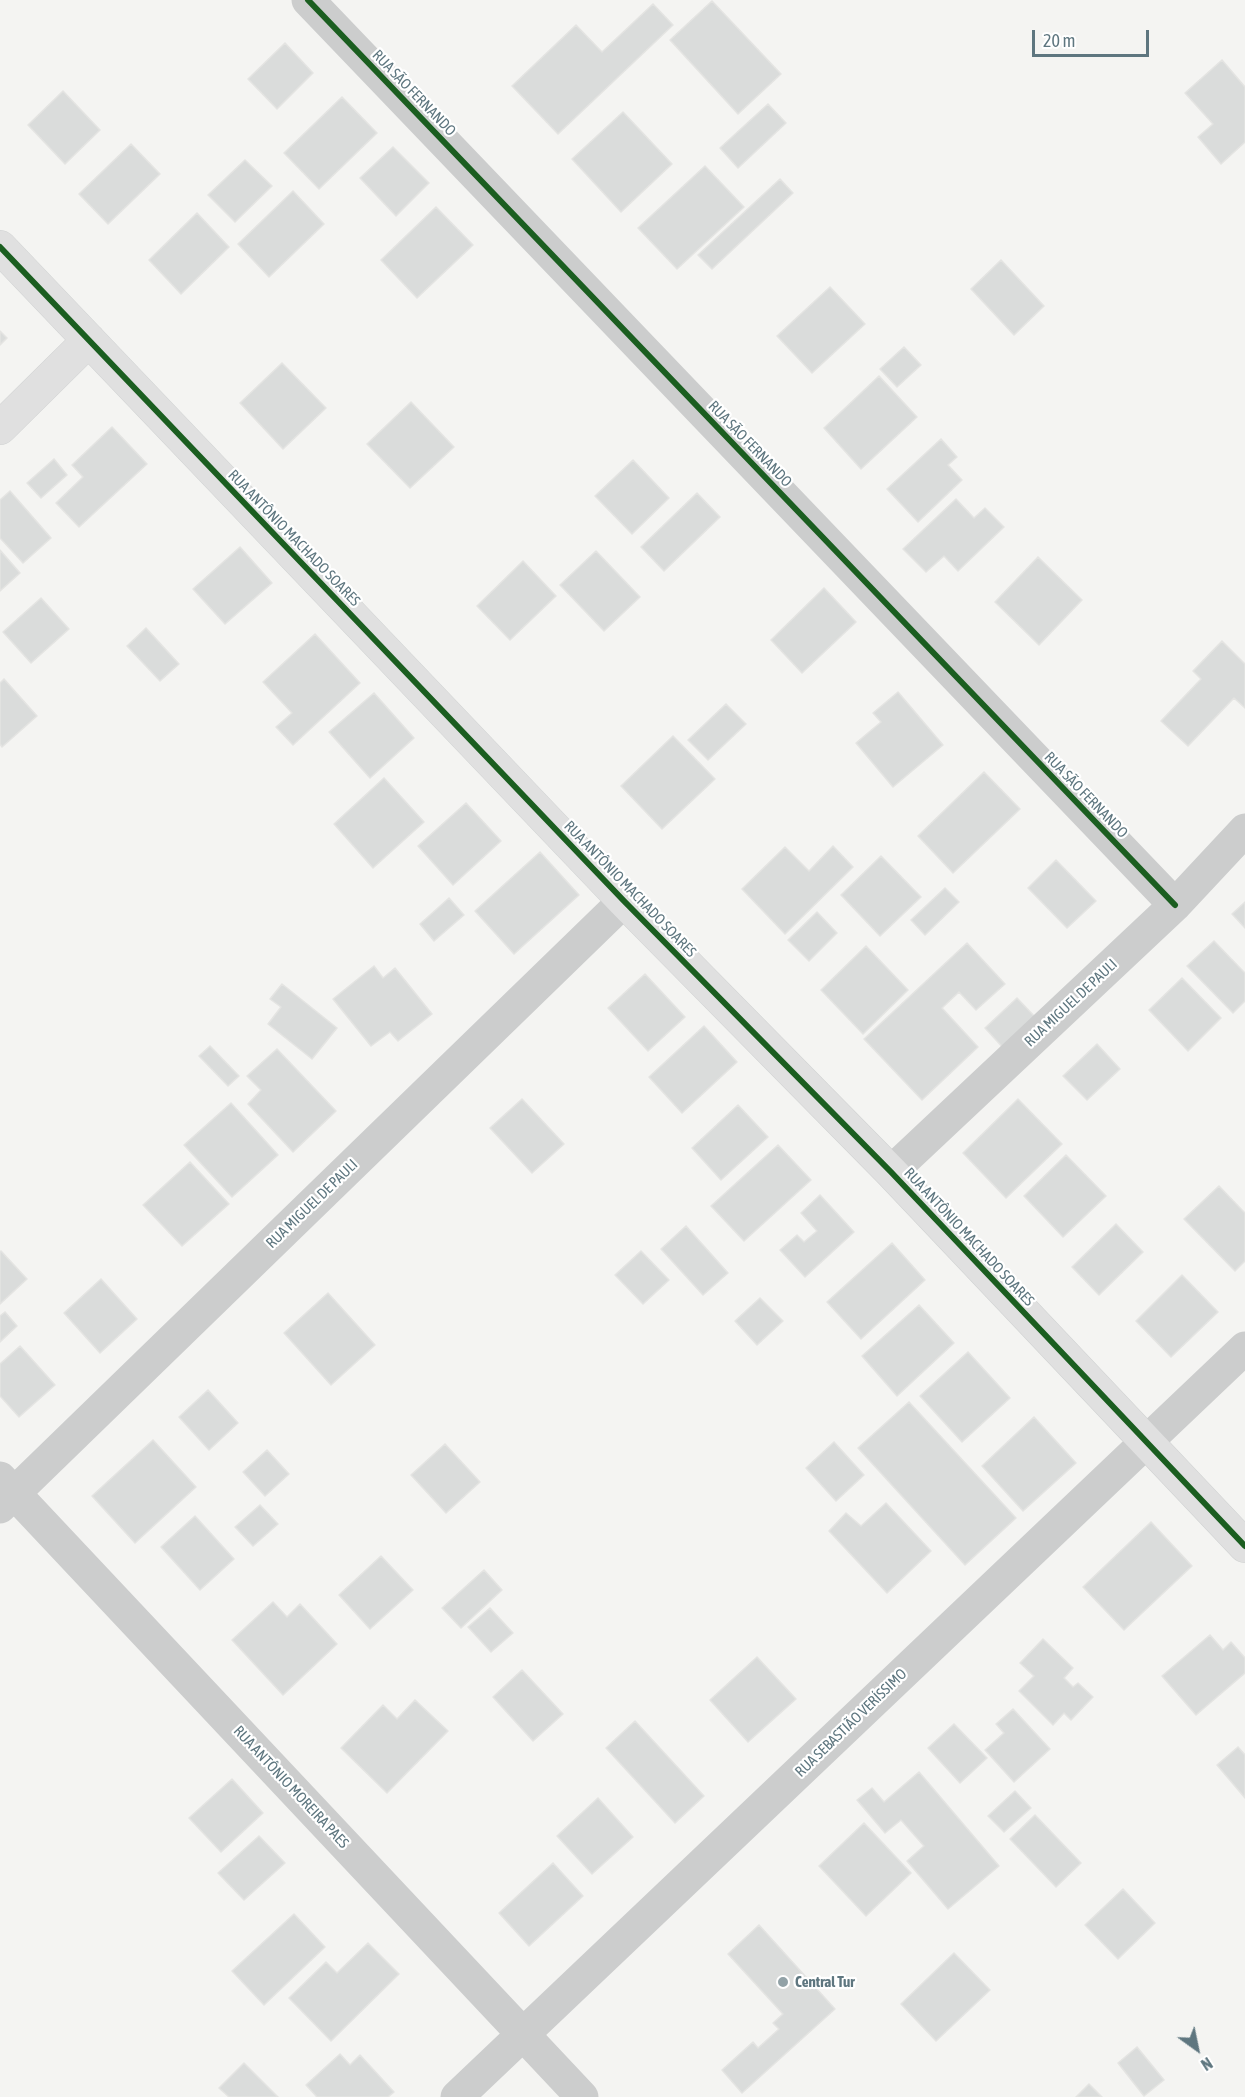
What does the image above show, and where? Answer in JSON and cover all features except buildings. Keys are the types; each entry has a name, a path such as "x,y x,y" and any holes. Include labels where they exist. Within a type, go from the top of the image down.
{"street":[{"name":"RUA SÃO FERNANDO","path":"308,0 1175,905"},
{"name":"RUA ANTÔNIO MACHADO SOARES","path":"0,247 624,902 891,1172 1245,1546"},
{"path":"0,428 89,340"},
{"name":"RUA MIGUEL DE PAULI","path":"891,1172 1175,905 1245,830"},
{"name":"RUA MIGUEL DE PAULI","path":"5,1493 624,902"},
{"name":"RUA SEBASTIÃO VERÍSSIMO","path":"457,2097 1245,1348"},
{"name":"RUA ANTÔNIO MOREIRA PAES","path":"5,1493 582,2097"}],"cycle path":[{"path":"308,0 1175,905"},
{"path":"0,247 624,901 891,1172 1245,1546"}],"place":[{"name":"Central Tur","path":"783,1982"}]}
